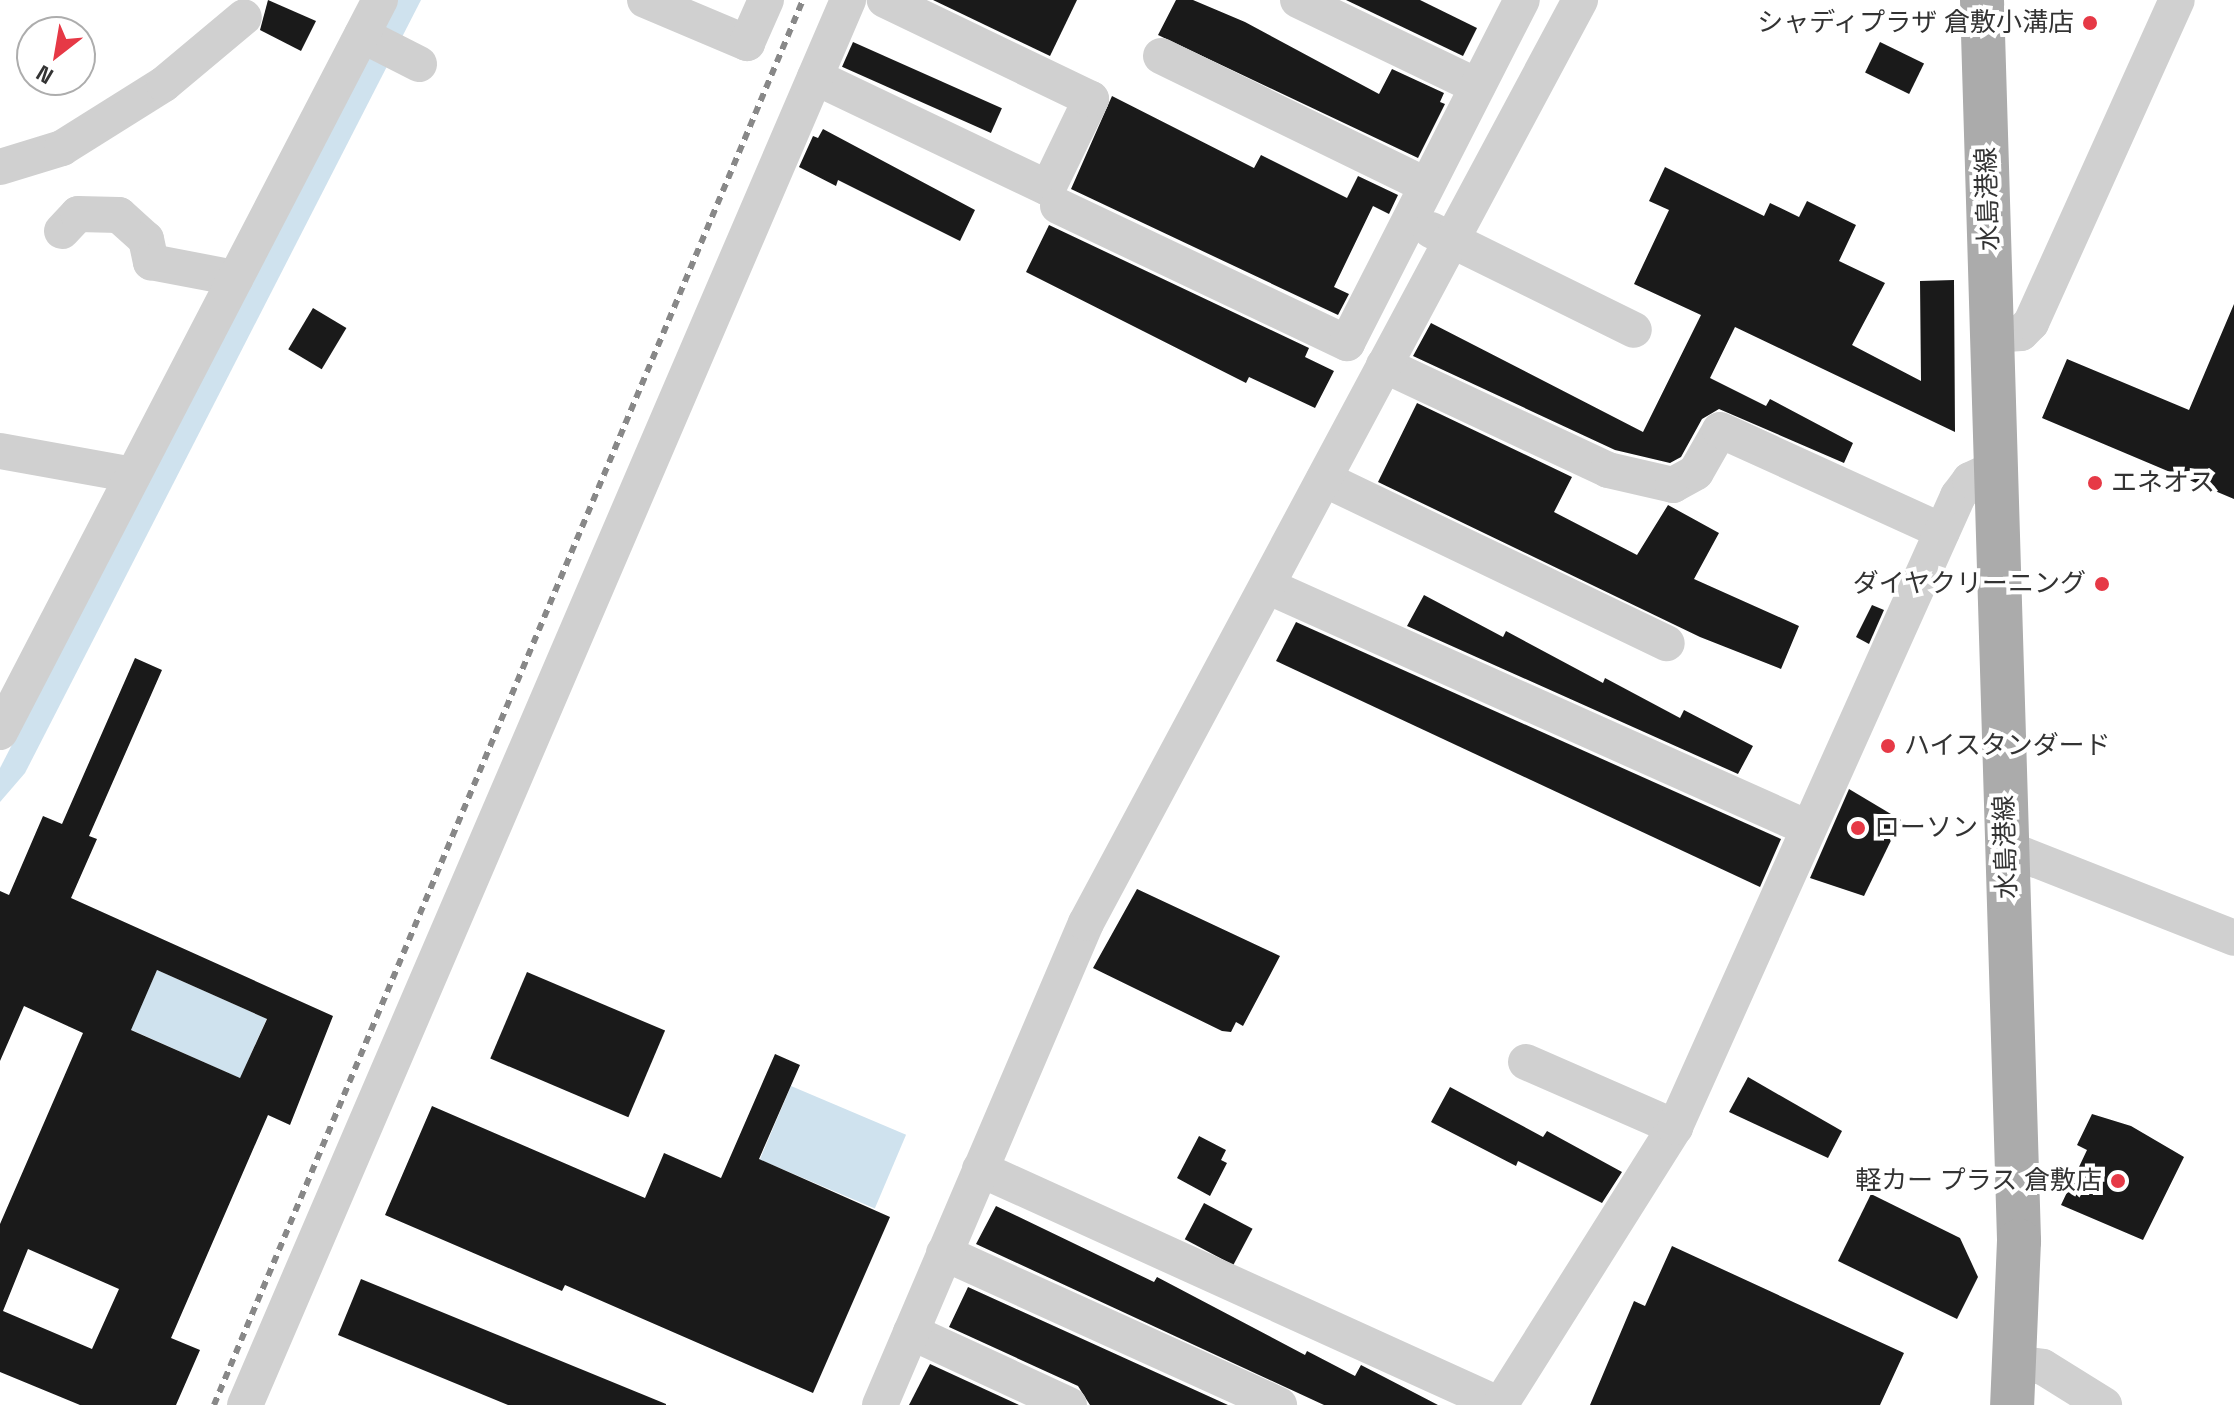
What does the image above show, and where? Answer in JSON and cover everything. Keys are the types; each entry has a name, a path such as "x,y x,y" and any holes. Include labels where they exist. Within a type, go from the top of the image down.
{"main road":[{"name":"水島港線","path":"1982,0 2019,1241 2014,1384"}],"street":[{"path":"0,732 235,278 366,37 380,0"},
{"path":"645,0 747,43 766,0"},
{"path":"245,1405 848,0"},
{"path":"815,77 1048,188 1091,99 885,0"},
{"path":"1298,0 1477,86"},
{"path":"880,1405 1086,923 1384,365 1435,231 1425,185 1522,0"},
{"path":"1058,206 1347,343 1435,231 1580,0"},
{"path":"1992,335 2021,333 2031,323 2177,0"},
{"path":"0,167 62,148 164,84 244,17"},
{"path":"366,37 414,61"},
{"path":"1161,56 1425,185"},
{"path":"62,231 78,214 119,215 146,239 151,262 235,278"},
{"path":"1435,231 1634,330"},
{"path":"1384,365 1608,470 1673,485 1696,472 1720,430 1942,531"},
{"path":"0,451 133,475"},
{"path":"980,1169 1500,1405 1675,1127 1942,531 1970,480 1996,468"},
{"path":"1324,479 1667,643"},
{"path":"1267,586 1792,821"},
{"path":"2006,848 2234,938"},
{"path":"1526,1062 1675,1127"},
{"path":"944,1253 1279,1405"},
{"path":"911,1332 1069,1405"},
{"path":"2014,1384 2043,1367 2104,1405"}],"water":[{"path":"396,0 421,0 25,773 0,802 0,768"},
{"path":"157,970 267,1019 240,1078 131,1029"},
{"path":"791,1086 906,1135 875,1208 760,1160"}],"building":[{"path":"268,0 316,21 301,51 260,30"},
{"path":"933,0 1077,0 1050,56"},
{"path":"1176,0 1193,0 1245,22 1379,94 1392,69 1444,93 1440,102 1445,104 1418,158 1158,35"},
{"path":"1346,0 1420,0 1477,28 1463,56"},
{"path":"853,42 1002,108 991,133 842,67"},
{"path":"1880,42 1924,63 1909,94 1865,73"},
{"path":"1112,96 1254,168 1261,155 1347,198 1358,176 1398,195 1389,214 1373,206 1334,287 1349,294 1338,315 1071,189"},
{"path":"823,129 975,210 960,241 838,180 836,186 799,167 813,136 818,138"},
{"path":"1665,167 1764,216 1770,203 1799,217 1807,201 1856,225 1839,261 1885,283 1852,345 1921,381 1920,281 1954,280 1955,432 1735,327 1710,378 1766,406 1770,399 1853,443 1844,463 1719,409 1702,419 1681,457 1670,463 1615,450 1413,356 1431,323 1643,432 1701,315 1634,284 1669,210 1649,201"},
{"path":"1049,225 1309,348 1305,357 1334,371 1315,408 1249,377 1246,383 1026,272"},
{"path":"2234,304 2234,499 2042,418 2067,359 2189,410"},
{"path":"313,308 346,328 322,369 288,349"},
{"path":"1417,403 1572,477 1554,512 1637,555 1668,505 1719,533 1694,579 1799,626 1781,669 1700,637 1378,482"},
{"path":"1424,595 1503,637 1506,631 1603,683 1605,678 1680,718 1684,710 1753,746 1738,774 1407,626"},
{"path":"1872,605 1884,610 1869,644 1856,637"},
{"path":"1296,622 1781,839 1760,887 1276,661"},
{"path":"135,658 162,670 89,836 97,839 71,898 333,1016 290,1125 268,1115 171,1338 200,1350 176,1405 80,1405 0,1372 0,1224 83,1033 24,1006 0,1061 0,891 9,895 43,816 62,824","holes":["157,970 267,1019 240,1078 131,1030","28,1249 119,1289 92,1349 3,1311"]},
{"path":"1849,789 1901,820 1864,896 1810,878"},
{"path":"1137,889 1280,956 1243,1026 1236,1022 1231,1032 1222,1031 1093,968"},
{"path":"527,972 665,1031 628,1117 490,1059"},
{"path":"775,1054 800,1065 759,1159 890,1217 813,1393 565,1285 562,1291 385,1215 432,1106 645,1198 664,1153 721,1178"},
{"path":"1748,1077 1842,1131 1828,1158 1729,1112"},
{"path":"1450,1087 1543,1137 1547,1131 1622,1172 1602,1203 1518,1161 1516,1166 1431,1122"},
{"path":"2092,1114 2131,1126 2184,1157 2143,1240 2061,1205 2087,1150 2077,1145"},
{"path":"1199,1136 1226,1150 1221,1160 1227,1163 1210,1196 1177,1178"},
{"path":"1871,1194 1960,1238 1978,1277 1957,1319 1838,1261"},
{"path":"1204,1203 1253,1229 1233,1265 1185,1239"},
{"path":"996,1206 1154,1282 1157,1277 1305,1355 1307,1351 1355,1376 1361,1365 1438,1405 1324,1405 976,1244"},
{"path":"1672,1246 1904,1353 1880,1405 1590,1405 1634,1301 1645,1306"},
{"path":"361,1279 666,1405 508,1405 338,1335"},
{"path":"968,1287 1228,1405 1090,1405 1078,1386 949,1327"},
{"path":"930,1364 1019,1405 909,1405"}],"railway":[{"path":"214,1405 803,0"}],"place":[{"name":"シャディプラザ 倉敷小溝店","path":"2090,23"},
{"name":"エネオス","path":"2095,483"},
{"name":"ダイヤクリーニング","path":"2102,584"},
{"name":"ハイスタンダード","path":"1888,746"},
{"name":"ローソン","path":"1858,828"},
{"name":"軽カー プラス 倉敷店","path":"2118,1181"}]}
